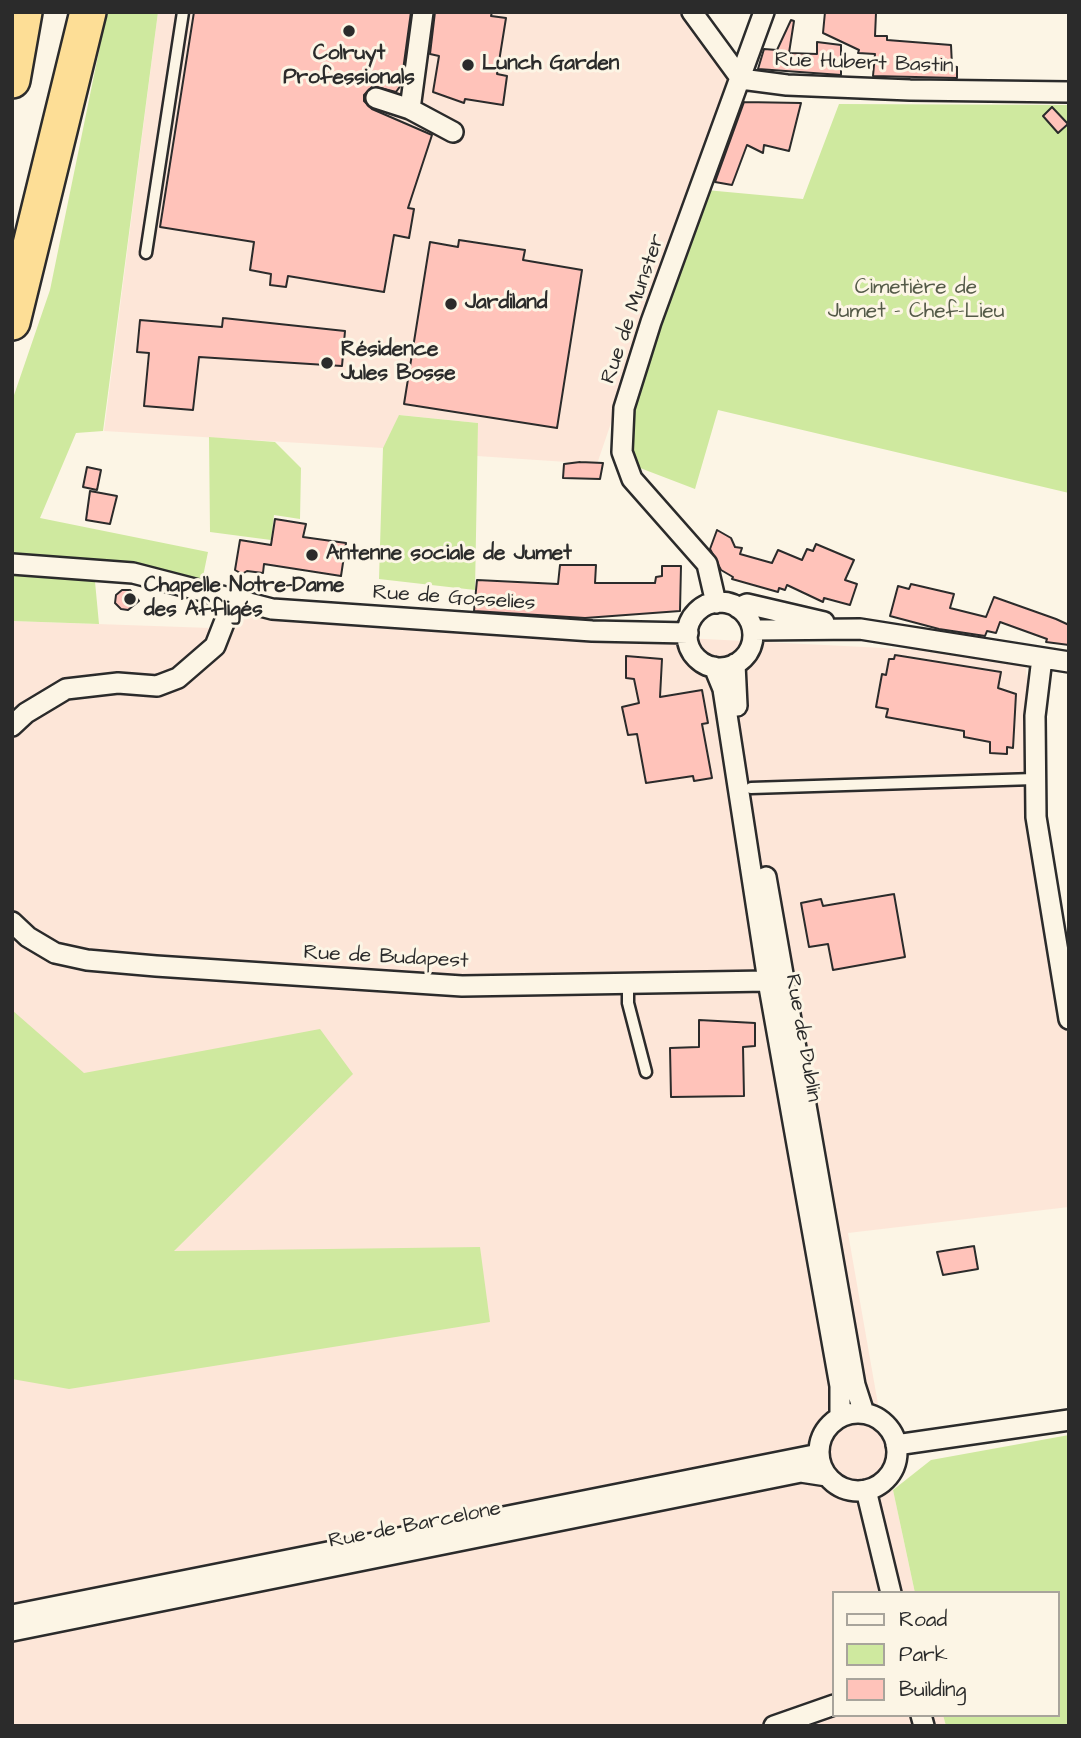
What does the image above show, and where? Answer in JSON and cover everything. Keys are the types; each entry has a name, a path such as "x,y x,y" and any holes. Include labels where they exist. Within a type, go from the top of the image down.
{"highway":[{"path":"12,80 24,12"},
{"path":"12,322 88,12"}],"street":[{"path":"410,109 423,12"},
{"path":"692,12 741,79"},
{"name":"Rue de Munster","path":"716,603 707,564 632,479 622,452 624,408 651,322 764,12"},
{"name":"Rue Hubert Bastin","path":"741,79 787,85 896,90 1069,92"},
{"path":"376,99 410,109 453,132"},
{"name":"Rue de Gosselies","path":"12,564 134,573 272,609 592,631 688,633"},
{"path":"12,726 26,713 66,690 118,683 157,686 177,678 215,646 233,600"},
{"path":"716,603 738,608 749,619 752,630 749,652 735,664 714,667 697,659 690,650 688,633 692,617 700,609 716,603"},
{"path":"738,608 747,604 860,629 1069,662"},
{"path":"752,630 860,629"},
{"path":"1042,658 1035,716 1036,817 1069,1020"},
{"name":"Rue de Dublin","path":"735,664 734,688 751,788 855,1385 864,1413"},
{"name":"Rue de Dublin","path":"714,667 723,688 768,981 840,1386 840,1417"},
{"name":"Rue de Budapest","path":"12,922 28,937 55,953 87,960 411,984 768,981"},
{"path":"864,1413 885,1424 896,1445 896,1457 886,1478 866,1490 845,1488 827,1476 819,1454 824,1432 840,1417 864,1413"},
{"path":"896,1445 1069,1420"},
{"name":"Rue de Barcelone","path":"12,1615 819,1454"},
{"name":"Rue de Barcelone","path":"12,1631 801,1472 827,1476"},
{"path":"866,1490 891,1591"},
{"path":"774,1726 832,1706"}],"lane":[{"path":"146,253 183,12"},
{"path":"751,788 1034,779"},
{"path":"628,982 628,1003 646,1072"}],"shaded area":[{"path":"158,12 704,12 732,51 727,83 597,464 477,456 478,423 400,415 383,448 104,431"},
{"path":"244,616 1024,655 1069,989 1069,1207 848,1233 893,1490 915,1591 832,1591 832,1717 944,1717 946,1726 12,1726 12,621 211,628"}],"green space":[{"path":"107,12 158,12 103,431 76,433 40,518 208,552 200,591 94,571 99,624 12,621 12,401 50,290"},
{"name":"Cimetière de Jumet - Chef-Lieu","path":"839,104 1069,105 1069,493 718,410 695,489 627,463 634,399 706,190 803,199"},
{"path":"399,415 478,423 475,590 379,579 383,448"},
{"path":"209,437 275,442 301,468 300,519 274,515 271,540 210,532"},
{"path":"12,1010 84,1073 320,1029 353,1074 174,1251 480,1247 490,1322 69,1389 12,1379"},
{"path":"1069,1435 1069,1726 946,1726 944,1717 1060,1717 1060,1591 915,1591 893,1490 931,1460"}],"building":[{"path":"194,12 411,12 401,85 396,92 373,86 364,95 364,101 372,109 432,135 408,208 414,209 409,238 394,235 384,292 288,276 286,287 270,285 271,274 250,270 254,242 160,227"},
{"name":"Lunch Garden","path":"435,12 492,12 491,16 506,18 497,74 507,76 503,105 465,99 464,103 433,92 439,56 430,54"},
{"path":"825,12 876,13 875,36 887,36 887,40 951,45 952,66 957,67 957,78 873,76 875,54 858,53 859,50 823,33"},
{"path":"791,20 794,21 789,53 817,54 817,42 841,45 841,75 758,69 764,49 777,50"},
{"path":"744,102 801,103 789,151 764,145 763,153 747,145 732,185 715,182"},
{"path":"1052,107 1068,124 1058,133 1043,116"},
{"path":"459,240 525,250 523,260 582,270 557,428 404,404 430,242 458,247"},
{"name":"Résidence Jules Bosse","path":"223,318 345,331 342,366 199,357 193,410 144,406 149,353 137,352 140,320 222,327"},
{"path":"603,463 600,479 563,478 564,464"},
{"path":"87,467 101,470 97,490 83,487"},
{"path":"90,491 117,496 110,524 86,520"},
{"path":"275,519 306,524 303,537 346,543 341,576 264,564 263,573 247,571 242,574 235,570 240,540 271,545"},
{"path":"717,530 731,538 735,547 742,548 740,554 772,563 778,550 802,560 807,549 813,551 816,544 854,560 845,580 857,584 850,605 824,598 823,602 787,585 785,590 779,588 778,592 732,579 733,577 721,570 710,549"},
{"path":"560,565 596,565 595,583 655,583 656,577 662,576 662,566 681,566 680,611 585,618 474,611 477,580 558,584"},
{"path":"911,584 954,594 950,608 986,617 994,597 1056,619 1069,625 1069,645 1046,642 1047,639 1000,622 996,633 987,631 985,636 939,629 890,616 898,586 909,589"},
{"name":"Chapelle Notre-Dame des Affligés","path":"122,590 130,590 139,601 128,610 121,609 115,603 116,595"},
{"path":"895,655 1001,672 998,688 1016,694 1013,748 1007,747 1007,754 990,753 990,742 964,737 964,731 886,717 888,709 876,707 882,674 886,675 889,659 894,659"},
{"path":"626,656 662,659 660,697 702,690 708,723 702,724 712,778 694,781 693,776 646,783 637,734 628,735 622,707 639,703 634,679 626,678"},
{"path":"894,894 905,957 833,970 828,944 809,947 801,903 821,899 823,906"},
{"path":"699,1020 755,1023 755,1046 743,1047 744,1096 671,1097 670,1048 699,1047"},
{"path":"974,1246 978,1269 943,1275 937,1252"}],"place":[{"name":"Colruyt Professionals","path":"349,31"},
{"name":"Lunch Garden","path":"468,65"},
{"name":"Jardiland","path":"451,304"},
{"name":"Résidence Jules Bosse","path":"327,363"},
{"name":"Antenne sociale de Jumet","path":"312,555"},
{"name":"Chapelle Notre-Dame des Affligés","path":"130,599"}]}
